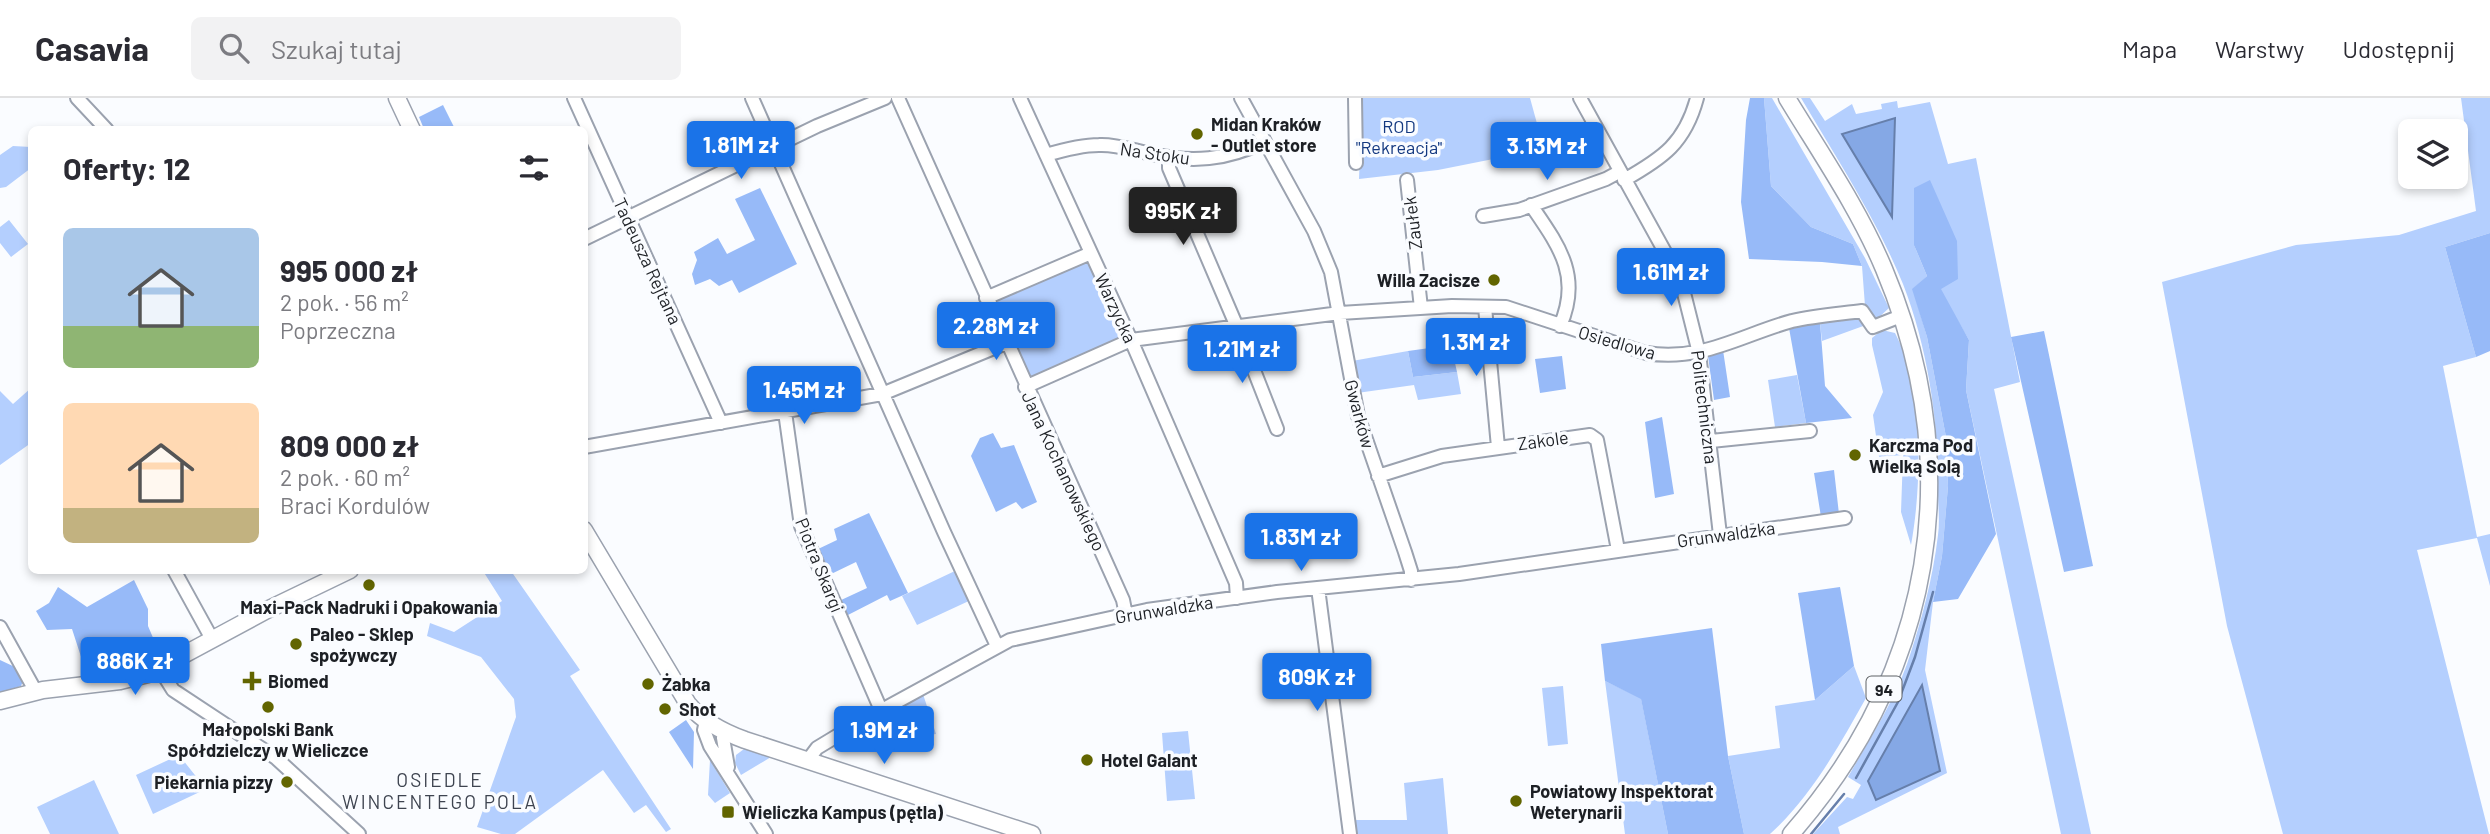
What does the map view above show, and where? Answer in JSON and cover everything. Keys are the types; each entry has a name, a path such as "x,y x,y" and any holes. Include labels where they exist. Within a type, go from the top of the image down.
{"main road":[{"path":"397,98 410,126"},
{"name":"94","path":"1787,98 1858,217 1884,269 1901,316 1922,390 1930,482 1923,566 1899,656 1868,726 1823,796 1791,834"},
{"path":"588,526 599,555"},
{"path":"588,537 688,704 706,721 724,732 1032,834"},
{"path":"0,701 36,692 120,681 160,669 320,577"}],"street":[{"path":"76,98 103,126"},
{"name":"Tadeusza Rejtana","path":"574,98 587,126"},
{"path":"752,98 997,646"},
{"path":"588,237 817,126 885,98"},
{"name":"Jana Kochanowskiego","path":"898,98 1118,590 1126,615"},
{"name":"Warzycka","path":"1020,98 1131,340 1236,583 1237,597"},
{"name":"Gwarków","path":"1242,98 1263,142 1325,253 1335,285 1358,416 1405,552 1411,571 1410,580"},
{"path":"1355,98 1356,163"},
{"name":"Politechniczna","path":"1580,98 1681,281 1699,353 1720,535"},
{"path":"1483,216 1531,205 1622,176 1665,154 1685,132 1697,98"},
{"name":"Tadeusza Rejtana","path":"588,129 721,423"},
{"name":"Na Stoku","path":"1046,155 1069,148 1100,145 1185,160 1223,158 1263,142"},
{"path":"1170,158 1169,168 1277,429"},
{"name":"Zaułek","path":"1407,180 1421,308"},
{"path":"1531,205 1565,259 1570,285 1569,299 1560,326"},
{"path":"986,298 1091,253"},
{"path":"1485,307 1498,447"},
{"name":"Osiedlowa","path":"1026,387 1131,340 1340,313 1506,307 1646,353 1671,355 1699,353 1793,321 1862,311 1872,327 1901,316"},
{"path":"588,446 883,394 1006,343"},
{"name":"Piotra Skargi","path":"785,412 801,526 881,710"},
{"path":"1711,441 1810,431"},
{"name":"Zakole","path":"1378,476 1442,456 1590,435 1597,439 1618,550"},
{"name":"Grunwaldzka","path":"808,760 817,748 1010,640 1126,615 1237,597 1410,580 1845,518"},
{"path":"176,574 212,639"},
{"path":"1318,588 1350,834"},
{"path":"0,627 36,692"},
{"path":"160,669 173,690 276,758 359,834"},
{"path":"706,721 704,730 710,746 766,834"},
{"path":"724,732 729,774"}],"green space":[{"name":"ROD \"Rekreacja\"","path":"1362,98 1530,98 1544,149 1438,170 1359,179"},
{"path":"1764,98 1772,98 1865,258 1889,308 1876,320 1865,306 1862,266 1853,244 1811,227 1771,186"},
{"path":"1801,98 1810,98 1825,121 1852,104 1856,114 1882,109 1881,104 1897,101 1898,108 1930,102 1948,164 1976,158 2020,382 1994,389 2091,834 2061,834 1966,390 1969,340 1914,245 1927,276 1913,289 1927,337 1946,437 1948,486 1942,556 1933,602 1925,670 1947,773 1838,827 1840,834 1813,834 1847,797 1853,799 1861,785 1848,777 1888,707 1907,664 1930,584 1939,519 1934,413 1925,360 1912,309 1881,236"},
{"path":"2461,98 2490,98 2490,233 2445,247 2476,357 2443,366 2477,537 2490,534 2490,586 2477,538 2417,550 2489,834 2283,834 2227,626 2162,282 2296,245 2399,235 2476,211 2468,151 2468,119 2464,119"},
{"path":"13,146 28,147 28,170 6,187 0,188 0,155"},
{"path":"9,220 28,244 11,257 0,243 0,227"},
{"path":"1086,259 1122,337 1028,379 993,304 996,298"},
{"path":"1857,316 1865,321 1866,325 1822,341 1820,322"},
{"path":"1882,330 1895,333 1904,355 1916,408 1917,495 1911,545 1901,512 1903,455 1879,457 1873,415 1883,392 1872,338"},
{"path":"1408,351 1413,377 1457,372 1461,394 1418,400 1414,385 1357,393 1352,361"},
{"path":"1797,375 1806,423 1775,427 1768,380"},
{"path":"0,391 13,404 28,391 28,445 0,465"},
{"path":"957,570 971,600 917,625 902,596"},
{"path":"485,574 513,574 580,670 570,676 671,829 666,832 646,805 634,813 603,770 515,834 501,834 477,827 516,717 514,699 481,657 427,636 430,623 454,632 502,601"},
{"path":"1854,666 1866,698 1823,770 1785,820 1770,834 1744,834 1728,756 1780,748 1775,706 1815,700"},
{"path":"1605,681 1641,698 1668,834 1625,834"},
{"path":"1563,686 1568,744 1548,746 1542,688"},
{"path":"922,691 936,734 888,741 879,716"},
{"path":"1188,731 1195,799 1167,801 1162,733"},
{"path":"744,749 771,757 741,775 735,763 736,755"},
{"path":"179,755 206,789 153,814 136,775"},
{"path":"710,760 730,793 715,803 708,795"},
{"path":"1443,778 1448,834 1352,834 1351,820 1407,820 1404,783"},
{"path":"94,780 119,834 50,834 37,807"}],"shaded area":[{"path":"1750,98 1764,98 1771,186 1811,227 1853,244 1862,266 1749,259 1741,202"},
{"path":"443,105 454,126 423,126 419,117"},
{"path":"1895,118 1892,217 1842,134"},
{"path":"1930,180 1957,241 1958,279 1941,289 1969,340 1966,390 1996,534 1958,599 1933,602 1942,556 1948,486 1946,437 1927,337 1912,289 1927,276 1914,245 1914,188"},
{"path":"760,188 797,264 739,293 732,280 719,286 710,279 695,285 692,274 697,260 694,252 718,238 727,254 755,240 735,199"},
{"path":"2490,233 2490,351 2476,357 2445,247"},
{"path":"1820,322 1825,386 1852,418 1806,423 1789,328"},
{"path":"2044,331 2093,566 2064,572 2011,337"},
{"path":"1451,345 1457,372 1413,377 1408,351"},
{"path":"1723,350 1730,397 1714,400 1708,356"},
{"path":"1562,356 1566,389 1540,393 1535,359"},
{"path":"1662,417 1674,494 1655,498 1645,422"},
{"path":"993,433 1001,448 1014,445 1037,502 1022,509 1016,502 996,512 971,456 980,438"},
{"path":"1834,470 1839,514 1821,517 1814,473"},
{"path":"869,513 908,593 890,601 887,595 846,616 839,601 867,588 856,562 827,576 816,550 837,540 834,529"},
{"path":"134,580 148,609 148,626 160,654 141,661 115,667 85,669 72,629 47,630 36,611 49,603 58,587 87,607"},
{"path":"1840,587 1854,666 1815,700 1798,593"},
{"path":"1712,628 1728,756 1744,834 1668,834 1641,699 1605,681 1601,644"},
{"path":"0,660 17,668 24,679 21,686 0,693"},
{"path":"1922,685 1940,771 1876,800 1868,781"},
{"path":"686,720 694,732 693,769 669,732"}],"waterway":[{"path":"1856,778 1898,702 1915,657 1933,592"},
{"path":"1811,834 1844,794"}],"place":[{"name":"Midan Kraków - Outlet store","path":"1197,134"},
{"name":"Willa Zacisze","path":"1494,280"},
{"name":"Karczma Pod Wielką Solą","path":"1855,455"},
{"name":"Maxi-Pack Nadruki i Opakowania","path":"369,585"},
{"name":"Paleo - Sklep spożywczy","path":"296,644"},
{"name":"Biomed","path":"252,681"},
{"name":"Żabka","path":"648,684"},
{"name":"Małopolski Bank Spółdzielczy w Wieliczce","path":"268,707"},
{"name":"Shot","path":"665,709"},
{"name":"Hotel Galant","path":"1087,760"},
{"name":"Piekarnia pizzy","path":"287,782"},
{"name":"Powiatowy Inspektorat Weterynarii","path":"1516,801"},
{"name":"Wieliczka Kampus (pętla)","path":"728,812"}],"district":[{"name":"OSIEDLE WINCENTEGO POLA","path":"440,790"}]}
